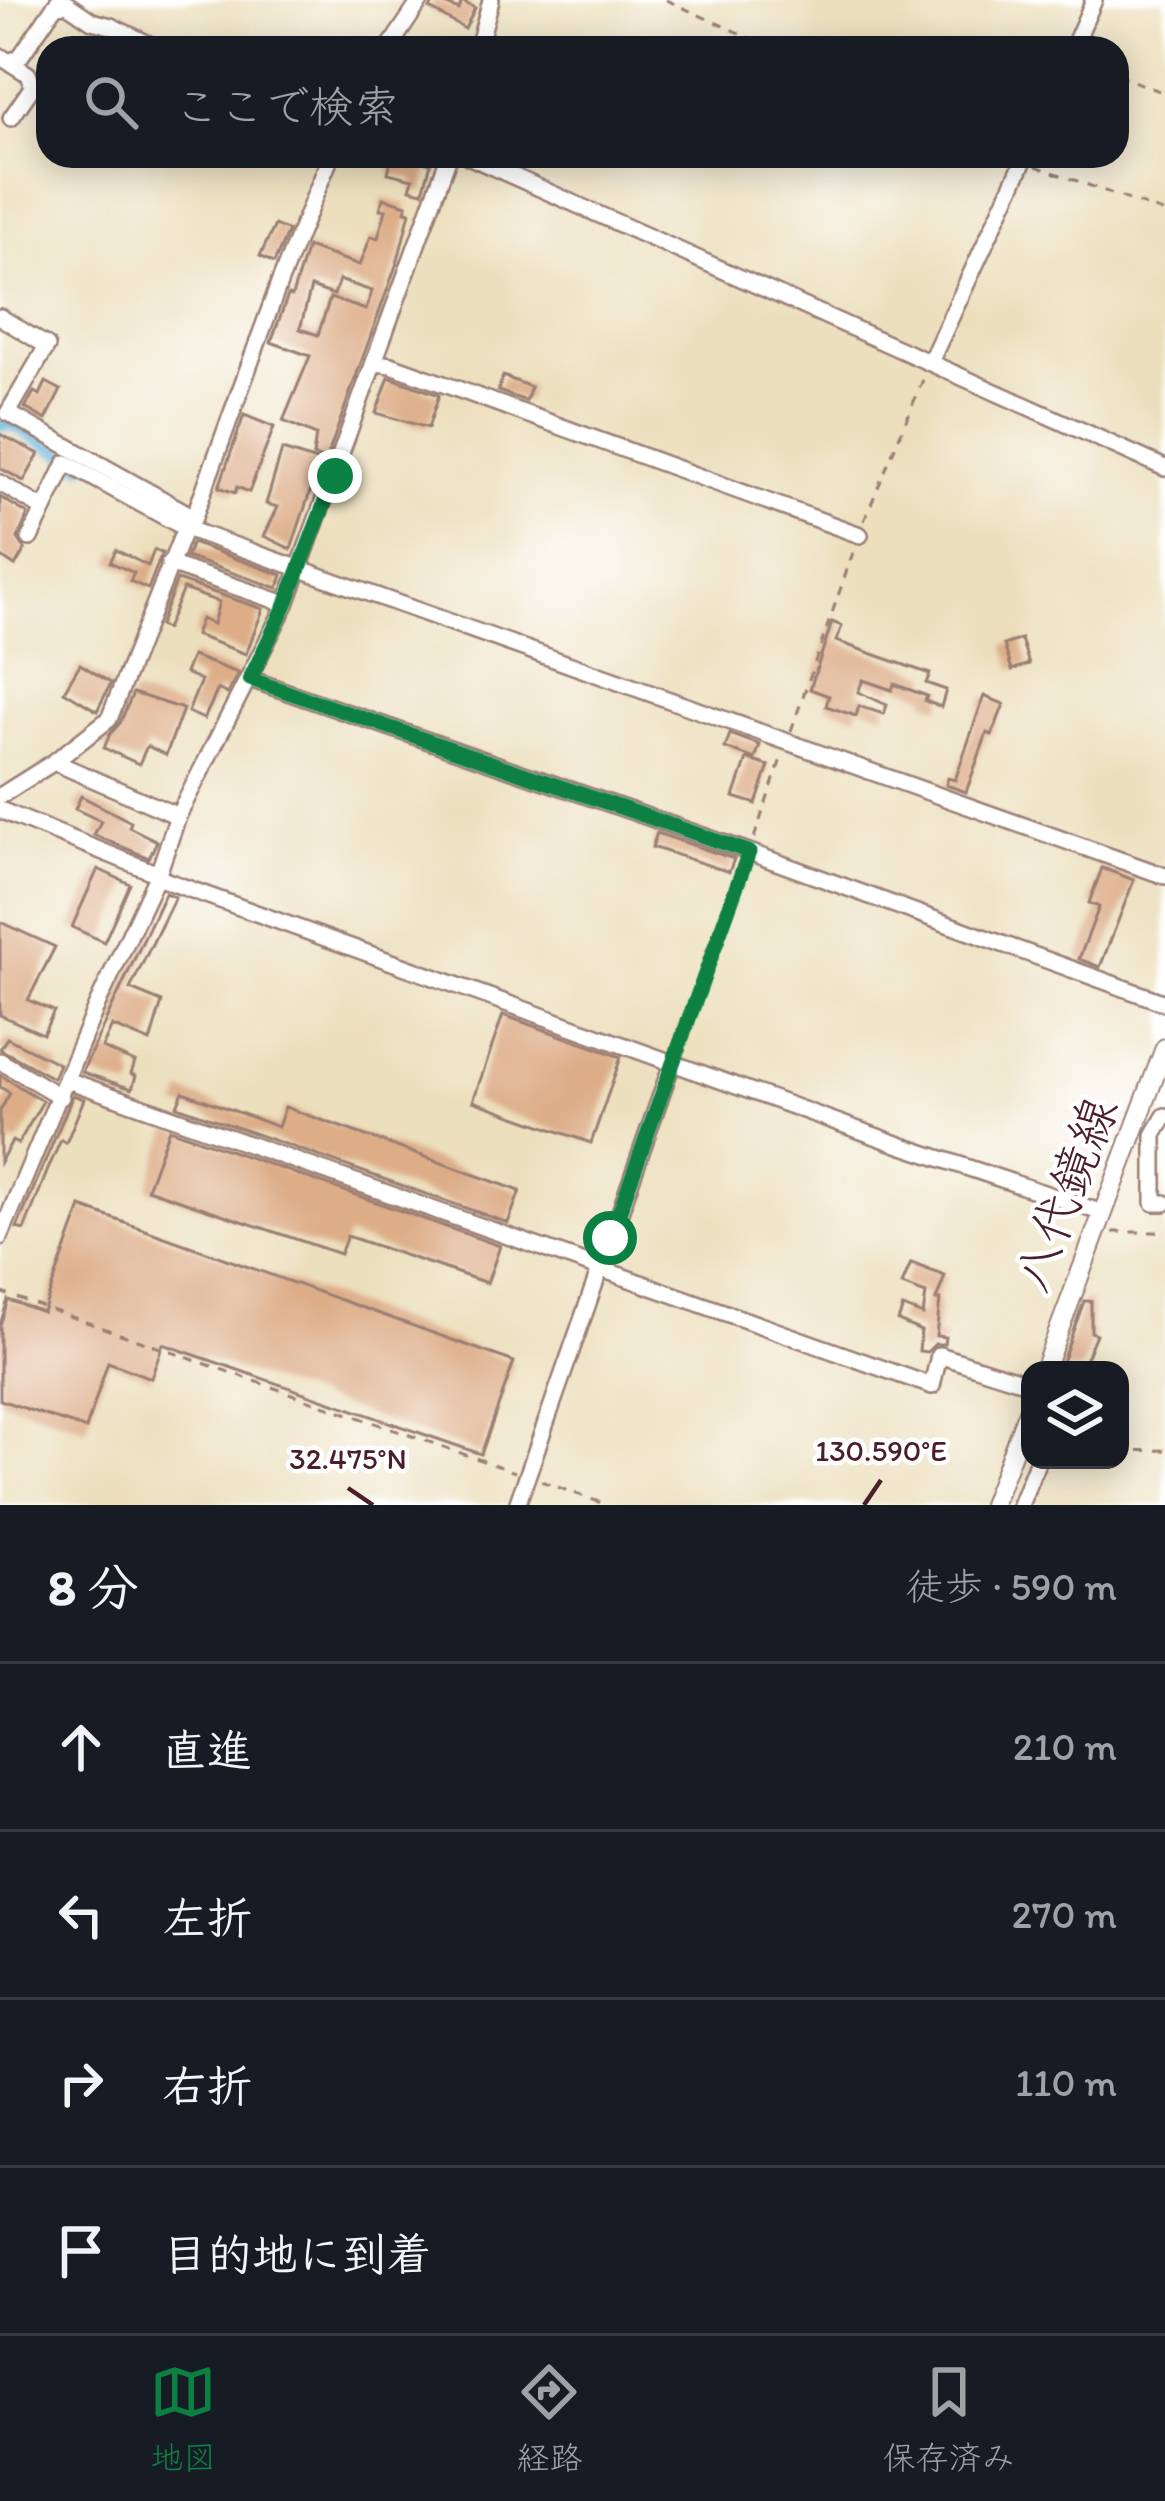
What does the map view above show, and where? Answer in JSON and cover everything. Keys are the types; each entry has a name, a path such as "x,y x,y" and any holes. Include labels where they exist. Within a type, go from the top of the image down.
{"main road":[{"name":"八代鏡線","path":"1046,1361 1160,1075 1165,1048"},
{"path":"992,1505 1021,1429"}],"street":[{"path":"397,36 422,0"},
{"path":"481,36 491,0"},
{"path":"1078,36 1094,0"},
{"path":"4,59 20,57 57,3 132,36"},
{"path":"4,59 28,74 33,86 11,118"},
{"path":"0,796 109,719 326,168"},
{"path":"0,1237 29,1161 157,876 178,816 286,604 445,168"},
{"path":"495,168 1165,468"},
{"path":"930,362 1020,168"},
{"path":"0,317 46,346 8,413 189,522"},
{"path":"376,363 860,535"},
{"path":"30,538 66,463 299,571 1165,876"},
{"path":"0,483 44,509"},
{"path":"169,564 286,604"},
{"path":"250,679 1165,1003"},
{"path":"54,762 178,816"},
{"path":"0,810 157,876 903,1146 1103,1213"},
{"path":"0,1061 64,1089 932,1386 938,1355 1021,1381"},
{"path":"517,1505 673,1061"},
{"path":"1165,1116 1154,1135 1154,1203 1165,1203"},
{"path":"1020,1505 1034,1469"}],"path":[{"path":"666,0 746,36"},
{"path":"1129,80 1165,93"},
{"path":"1048,168 1165,213"},
{"path":"673,1061 879,478 930,362"},
{"path":"1096,1233 1165,1232"},
{"path":"0,1292 608,1505"},
{"path":"1129,1450 1165,1450"}],"building":[{"path":"435,0 459,10 462,2 475,8 465,29 430,9"},
{"path":"389,168 430,168 423,192 410,189 413,179 388,173"},
{"path":"383,198 407,205 405,211 410,212 398,260 326,460 313,456 316,435 283,421 310,356 271,342 307,247 360,265 371,236 378,238 386,210 380,209","holes":["339,280 372,291 366,310 330,298 318,335 300,329 311,287 334,295"]},
{"path":"275,225 288,231 274,263 260,256"},
{"path":"503,376 531,387 526,401 498,391"},
{"path":"389,377 439,395 428,428 376,413"},
{"path":"46,382 61,390 46,420 25,408"},
{"path":"244,415 274,427 249,492 237,487 235,493 219,487"},
{"path":"0,434 39,454 24,481 0,468"},
{"path":"282,450 320,462 291,549 264,536 278,507 266,504"},
{"path":"0,497 28,514 18,538 25,549 15,566 0,556"},
{"path":"192,543 282,575 278,588 186,557"},
{"path":"116,550 148,566 154,550 162,553 148,589 130,581 134,573 110,562"},
{"path":"177,580 263,609 246,654 195,635 201,619 213,624 219,602 183,589 166,629 159,626"},
{"path":"832,622 842,626 836,641 930,674 926,683 946,690 941,707 925,701 927,696 894,684 892,690 863,680 858,692 887,705 884,714 859,706 856,716 826,706 829,696 810,689"},
{"path":"1021,639 1029,664 1012,670 1004,645"},
{"path":"192,656 238,673 227,694 218,689 204,719 188,712 201,680 185,673"},
{"path":"80,664 111,683 97,711 64,691"},
{"path":"133,693 183,709 166,755 147,746 139,764 104,748"},
{"path":"984,696 1004,704 992,735 987,733 966,792 946,785 948,778 955,780"},
{"path":"730,734 760,745 755,759 725,748"},
{"path":"747,759 769,766 756,804 734,797"},
{"path":"81,796 157,841 149,858 94,835 101,821 75,809"},
{"path":"657,833 734,859 729,872 652,847"},
{"path":"1102,868 1134,880 1100,967 1079,959 1099,907 1089,903"},
{"path":"98,869 130,884 104,942 72,927"},
{"path":"165,893 175,897 130,989 162,1002 150,1042 112,1026 102,1048 135,1062 132,1089 82,1072"},
{"path":"0,922 55,947 28,1000 54,1011 43,1034 0,1015"},
{"path":"503,1015 621,1057 591,1143 473,1101"},
{"path":"7,1038 59,1064 53,1078 0,1049"},
{"path":"0,1075 43,1101 18,1144 12,1141 0,1162 0,1111 10,1093 0,1087"},
{"path":"183,1092 278,1127 285,1107 520,1191 508,1223 177,1106"},
{"path":"73,1095 84,1099 66,1143 61,1140 24,1230 17,1228"},
{"path":"169,1129 500,1246 487,1283 347,1236 340,1254 147,1189"},
{"path":"81,1207 514,1362 481,1454 163,1344 151,1378 108,1362 86,1429 0,1400 0,1325 8,1300 43,1312"},
{"path":"911,1263 945,1276 936,1300 940,1300 936,1336 945,1337 944,1344 935,1344 927,1352 919,1351 921,1331 898,1321 903,1307 923,1315 926,1294 902,1285"},
{"path":"1084,1301 1091,1301 1091,1332 1096,1334 1085,1361 1062,1361"}],"waterway":[{"path":"0,424 13,424 82,465"}],"route":[{"path":"335,476 286,604 250,679 749,852 610,1238"}]}
